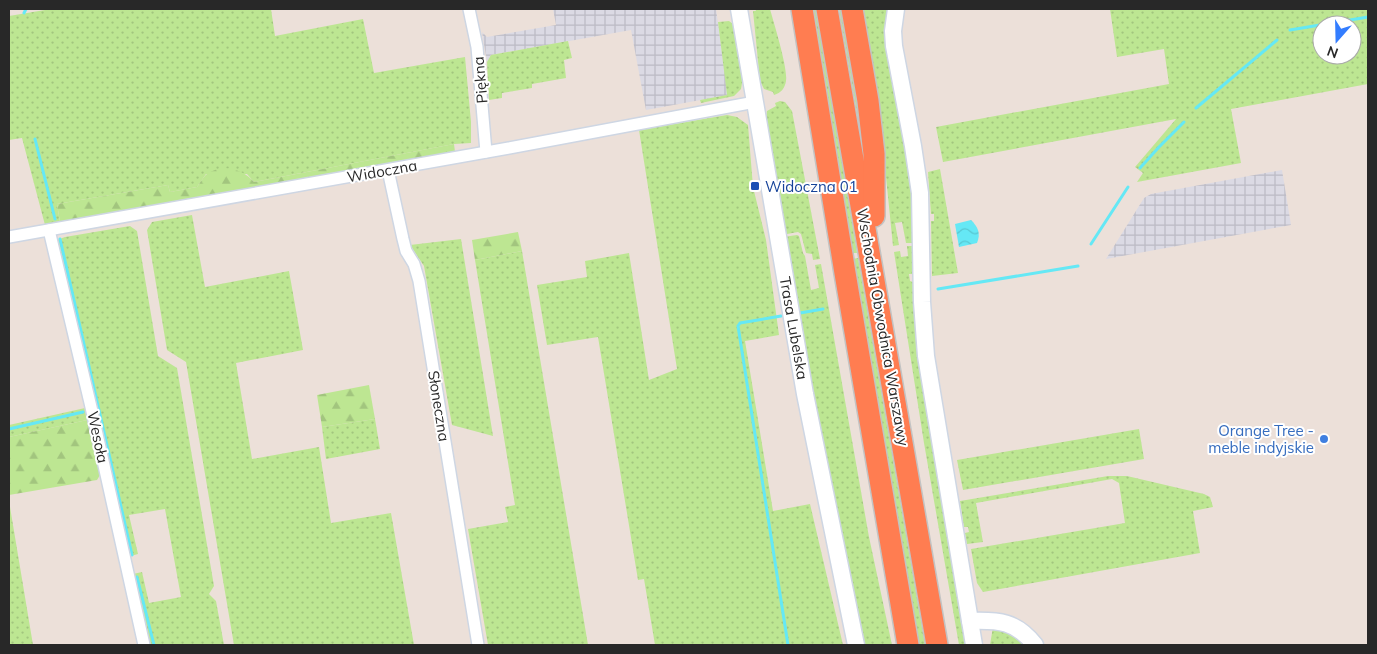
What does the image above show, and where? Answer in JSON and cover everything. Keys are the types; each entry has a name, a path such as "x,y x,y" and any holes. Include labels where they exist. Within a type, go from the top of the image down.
{"highway":[{"path":"790,9 808,36"},
{"name":"Wschodnia Obwodnica Warszawy","path":"802,9 808,36 846,283 908,645"},
{"name":"Wschodnia Obwodnica Warszawy","path":"827,9 938,645"},
{"path":"852,9 868,101 874,154 874,274"}],"street":[{"name":"Piękna","path":"469,9 477,47 486,152"},
{"name":"Trasa Lubelska","path":"740,9 805,394 856,645"},
{"path":"896,9 893,31 894,46 920,193 922,302 926,356 974,645"},
{"name":"Widoczna","path":"9,238 755,102"},
{"name":"Słoneczna","path":"388,170 406,251 414,264 419,281 478,645"},
{"name":"Wesoła","path":"49,230 144,645"},
{"path":"970,621 989,620 1008,623 1023,632 1035,645"}],"shaded area":[{"path":"553,9 716,9 728,95 646,110 631,30 491,55 487,62 482,32 487,37 556,25"},
{"path":"1282,170 1291,225 1106,259 1144,198 1151,194"}],"green space":[{"path":"51,9 271,9 275,36 363,19 374,73 465,57 471,143 454,144 254,182 247,174 206,174 197,187 170,192 168,185 57,204 60,222 45,225 22,138 9,140 9,16"},
{"path":"755,9 770,9 783,56 786,75 785,84 781,92 774,95 773,92 764,89 760,81 753,11 756,11"},
{"path":"810,9 817,9 857,253 851,253"},
{"path":"839,9 845,9 857,84 866,165"},
{"path":"862,9 890,9 911,172 915,243 906,243 902,222 895,223 899,245 893,246 879,108"},
{"path":"1110,9 1368,9 1368,84 1231,109 1241,163 1137,182 1143,173 1135,167 1176,119 943,162 936,127 1169,84 1164,49 1117,57"},
{"path":"729,21 733,24 743,77 741,89 734,96 701,103 700,100 727,95 718,22"},
{"path":"568,41 572,58 564,60 566,78 532,84 532,88 502,93 502,98 489,100 487,62 491,55"},
{"path":"785,102 792,111 820,259 813,260 812,254 806,253 801,234 798,232 786,233 766,119 767,111 776,106 775,103"},
{"path":"727,115 737,117 748,125 753,187 766,240 779,335 745,341 773,511 810,504 843,645 655,645 644,579 638,580 598,337 547,345 537,285 587,277 585,261 629,253 649,380 677,369 639,130"},
{"path":"454,144 455,152 60,222 57,204 168,185 170,192 197,187 207,174 219,169 226,168 238,171 254,182"},
{"path":"940,169 958,273 932,276 931,221 934,221 934,214 931,214 928,172"},
{"path":"192,215 205,287 289,271 303,350 236,363 252,459 319,447 331,523 391,513 414,645 234,645 186,362 167,350 147,230 152,222"},
{"path":"130,226 137,231 158,356 177,368 214,586 209,594 216,601 224,645 150,645 133,574 142,572 149,603 181,597 165,509 129,515 138,554 127,557 57,240"},
{"path":"518,232 522,251 475,260 472,240"},
{"path":"799,236 805,256 811,290 819,288 815,265 821,264 869,537 892,645 861,645 783,237"},
{"path":"461,239 493,436 452,425 424,266 410,245"},
{"path":"907,246 912,246 913,274 909,274 910,281 913,282 913,299 917,299 968,645 959,645 924,443 894,252 900,251 901,257 908,256"},
{"path":"522,251 588,645 488,645 468,529 508,522 505,507 515,505 475,260"},
{"path":"858,258 925,645 918,645 852,259"},
{"path":"369,385 375,419 322,427 317,395"},
{"path":"85,408 87,420 9,437 9,425"},
{"path":"375,419 380,449 326,459 322,427"},
{"path":"87,420 100,475 97,480 9,495 9,437"},
{"path":"1139,429 1144,459 963,490 957,460"},
{"path":"1108,476 1127,476 1210,497 1213,507 1193,511 1200,553 983,592 977,583 971,549 1125,523 1119,483 1112,479 976,503 983,542 967,544 965,533 969,532 968,527 964,527 960,501"},
{"path":"9,500 11,513 33,645 9,645"},
{"path":"993,627 1018,637 1026,645 990,645"}],"water":[{"path":"971,220 978,230 977,243 959,247 955,224"}],"waterway":[{"path":"24,13 26,9"},
{"path":"1290,30 1368,17"},
{"path":"1196,108 1277,40"},
{"path":"1140,168 1184,122"},
{"path":"35,139 55,219"},
{"path":"1091,244 1128,187"},
{"path":"60,239 132,555"},
{"path":"938,289 1078,266"},
{"path":"800,313 823,309"},
{"path":"781,316 740,323 738,326 788,645"},
{"path":"9,429 83,412"},
{"path":"137,577 154,645"}],"place":[{"name":"Widoczna 01","path":"755,186"},
{"name":"Orange Tree - meble indyjskie","path":"1324,439"}]}
